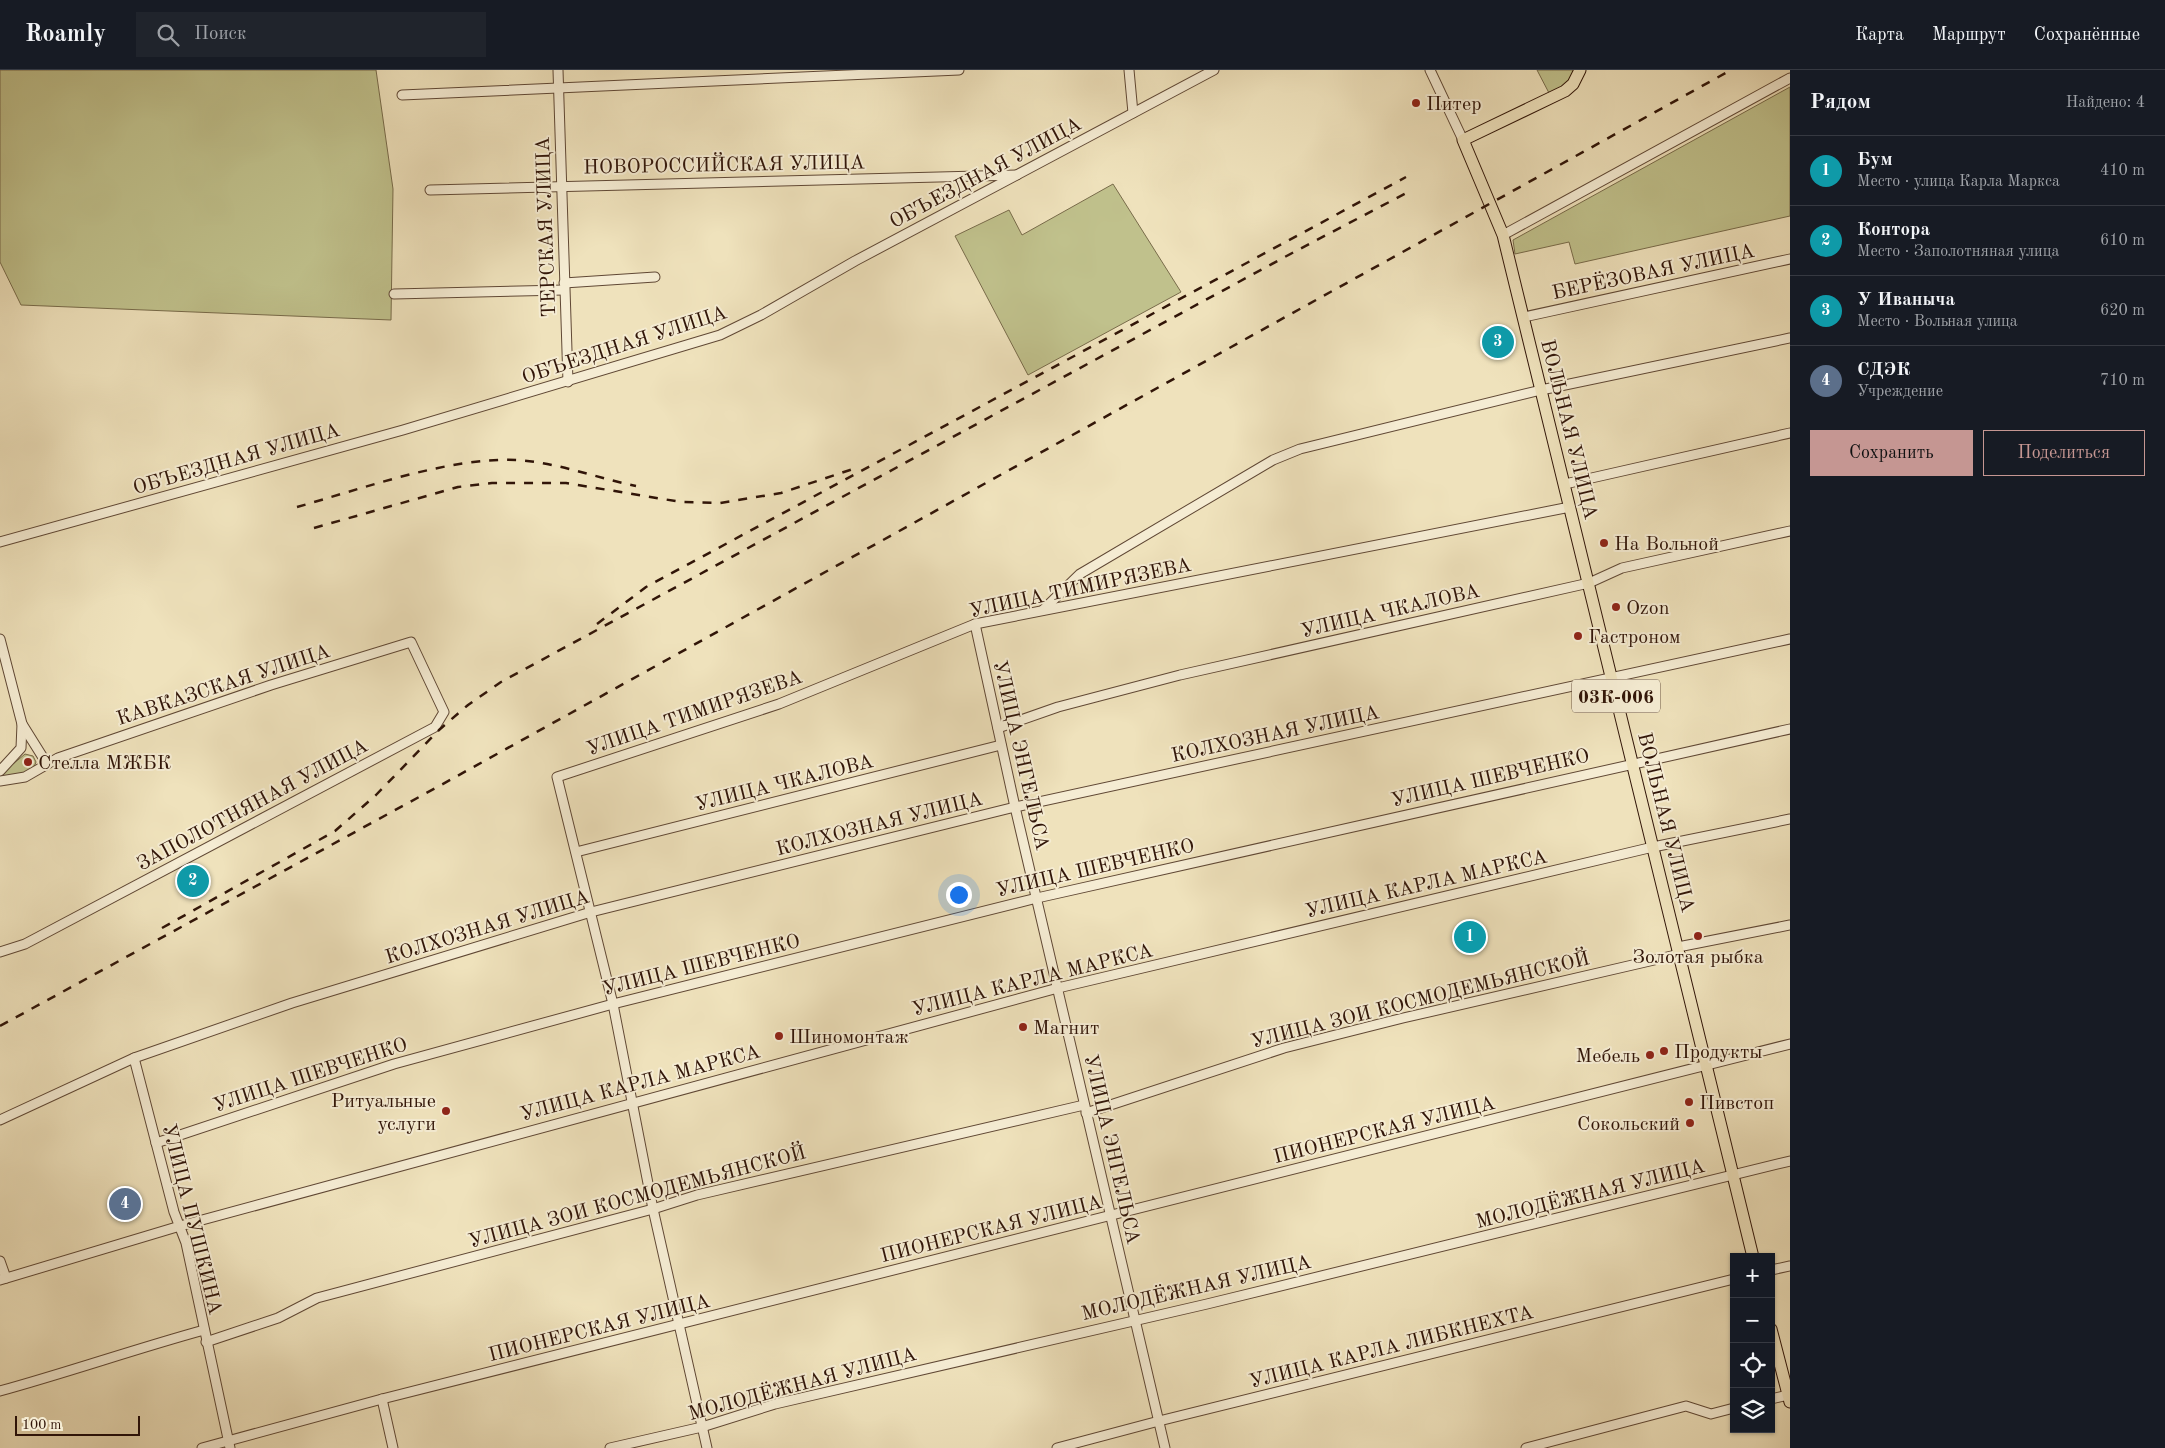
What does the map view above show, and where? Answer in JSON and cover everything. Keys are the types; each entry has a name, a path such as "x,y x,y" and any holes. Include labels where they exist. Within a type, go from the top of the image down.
{"main road":[{"path":"1463,140 1565,91 1573,84 1580,70"},
{"name":"ВОЛЬНАЯ УЛИЦА","path":"1463,140 1503,235 1752,1253"},
{"path":"1775,1341 1787,1378 1789,1398"}],"street":[{"name":"ТЕРСКАЯ УЛИЦА","path":"558,70 560,186 568,382"},
{"path":"402,95 960,70"},
{"path":"1129,70 1133,113"},
{"name":"ОБЪЕЗДНАЯ УЛИЦА","path":"0,542 568,382 720,335 762,315 855,261 1214,70"},
{"name":"ВОЛЬНАЯ УЛИЦА","path":"1430,70 1463,140"},
{"path":"1503,235 1790,78"},
{"name":"НОВОРОССИЙСКАЯ УЛИЦА","path":"430,190 1019,175"},
{"name":"БЕРЁЗОВАЯ УЛИЦА","path":"1524,317 1790,259"},
{"path":"394,294 564,286 655,277"},
{"path":"1043,611 1080,574 1273,460 1300,449 1541,390 1790,338"},
{"path":"1565,484 1790,433"},
{"name":"УЛИЦА ТИМИРЯЗЕВА","path":"576,852 557,778 779,704 975,624 1570,507"},
{"name":"УЛИЦА ЧКАЛОВА","path":"998,728 1058,707 1180,675 1589,583 1622,568 1790,531"},
{"name":"УЛИЦА ЭНГЕЛЬСА","path":"975,624 1085,1109 1112,1215 1134,1320 1166,1448"},
{"name":"КОЛХОЗНАЯ УЛИЦА","path":"0,1120 134,1058 292,1004 591,912 1015,807 1790,638"},
{"path":"0,639 22,724 21,748 0,771"},
{"name":"КАВКАЗСКАЯ УЛИЦА","path":"0,781 25,777 58,758 271,685 411,642"},
{"name":"ЗАПОЛОТНЯНАЯ УЛИЦА","path":"0,952 25,944 435,727 444,712 411,642"},
{"path":"22,724 47,764"},
{"name":"УЛИЦА ШЕВЧЕНКО","path":"156,1143 394,1064 613,1004 1037,898 1790,729"},
{"name":"УЛИЦА ЧКАЛОВА","path":"576,852 1002,745"},
{"name":"УЛИЦА КАРЛА МАРКСА","path":"3,1279 180,1226 631,1102 1058,988 1653,847 1790,819"},
{"path":"576,852 613,1004 653,1209 707,1448"},
{"name":"УЛИЦА ЗОИ КОСМОДЕМЬЯНСКОЙ","path":"206,1342 278,1318 317,1298 653,1209 697,1195 1085,1109 1284,1048 1790,925"},
{"name":"ПИОНЕРСКАЯ УЛИЦА","path":"202,1448 229,1445 382,1400 1790,1044"},
{"name":"УЛИЦА ПУШКИНА","path":"134,1058 174,1212 186,1243 229,1445"},
{"name":"МОЛОДЁЖНАЯ УЛИЦА","path":"610,1448 702,1427 775,1404 1134,1320 1790,1161"},
{"path":"0,1260 3,1279"},
{"path":"1775,1269 1790,1266"},
{"name":"УЛИЦА КАРЛА ЛИБКНЕХТА","path":"1057,1448 1159,1421 1730,1281"},
{"path":"0,1391 89,1366 130,1351 204,1330"},
{"path":"1775,1399 1789,1398"},
{"path":"382,1400 393,1448"},
{"path":"1526,1448 1686,1406 1711,1414 1730,1409"}],"green space":[{"path":"0,70 376,70 393,189 391,320 21,305 0,262"},
{"path":"1537,70 1575,70 1566,85 1549,93"},
{"path":"1790,87 1790,216 1575,264 1569,242 1515,254 1513,240"},
{"path":"1113,184 1181,292 1028,375 955,236 1009,210 1022,235"},
{"path":"25,754 33,756 36,762 34,766 26,772 0,780 0,775"}],"railway":[{"path":"0,1026 441,785 1731,70"},
{"path":"597,624 646,587 1406,177"},
{"path":"162,928 335,831 376,795 439,730 468,705 501,682 1294,252 1412,190"},
{"path":"297,507 407,475 463,463 491,460 518,460 548,464 636,486"},
{"path":"314,528 458,487 492,483 566,483 681,502 720,503 781,493 853,469"}],"place":[{"name":"Питер","path":"1416,103"},
{"name":"У Иваныча","path":"1498,342"},
{"name":"На Вольной","path":"1604,543"},
{"name":"Ozon","path":"1616,607"},
{"name":"Гастроном","path":"1578,636"},
{"name":"Стелла МЖБК","path":"28,762"},
{"name":"Контора","path":"193,881"},
{"name":"Золотая рыбка","path":"1698,936"},
{"name":"Бум","path":"1470,937"},
{"name":"Магнит","path":"1023,1027"},
{"name":"Шиномонтаж","path":"779,1036"},
{"name":"Продукты","path":"1664,1051"},
{"name":"Мебель","path":"1650,1055"},
{"name":"Пивстоп","path":"1689,1102"},
{"name":"Ритуальные услуги","path":"446,1111"},
{"name":"Сокольский","path":"1690,1123"},
{"name":"СДЭК","path":"125,1204"}]}
